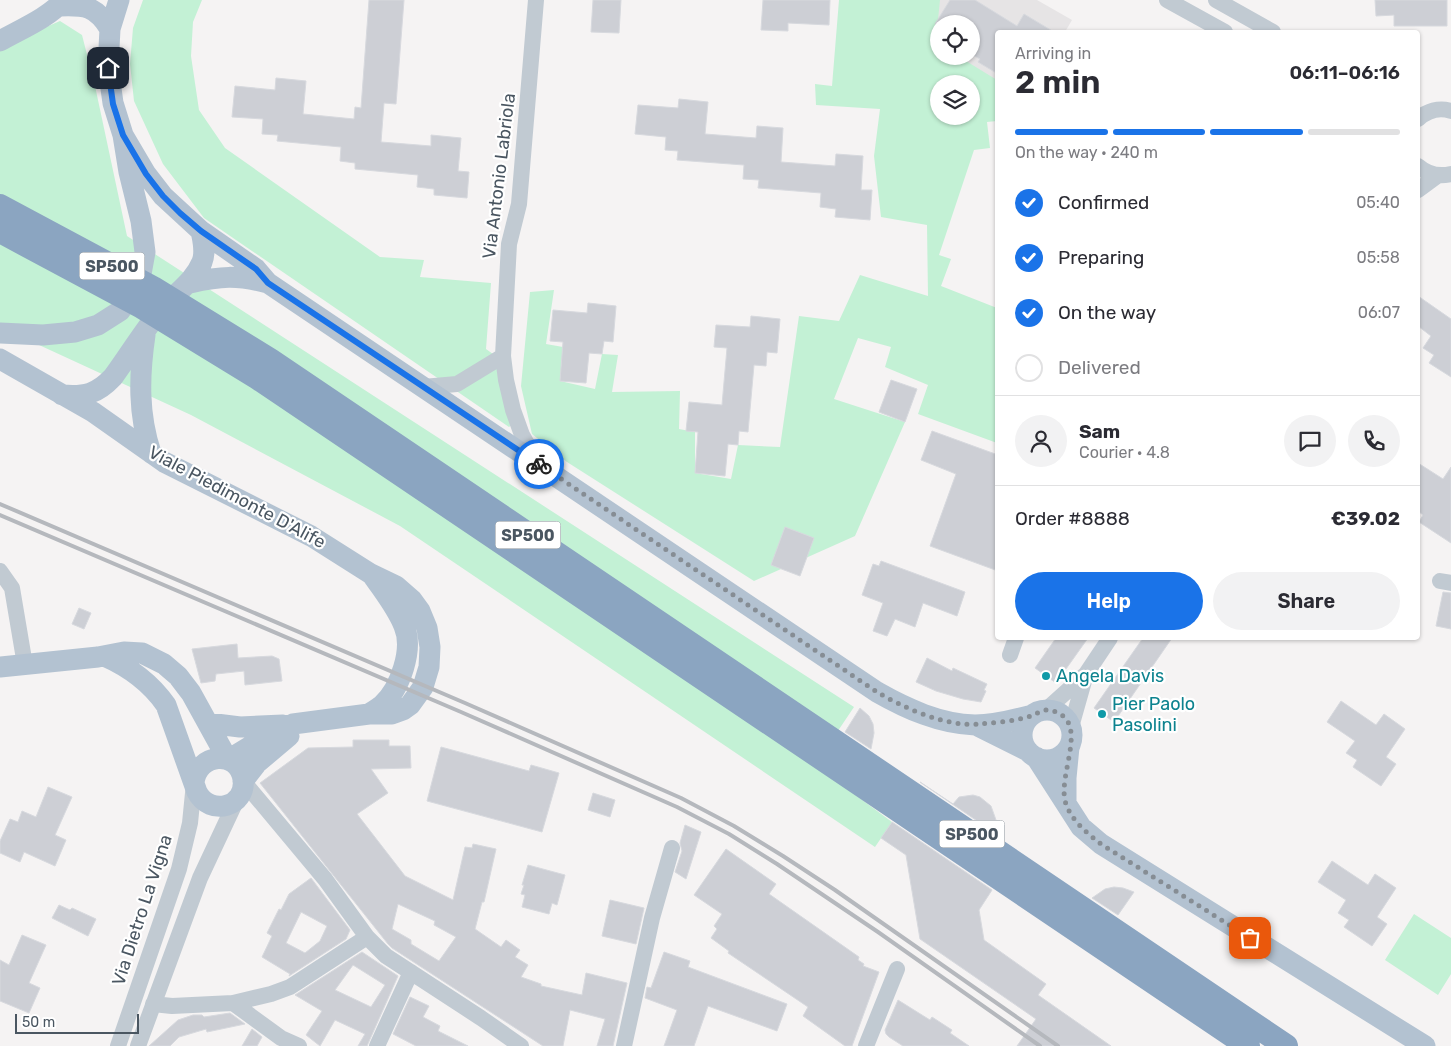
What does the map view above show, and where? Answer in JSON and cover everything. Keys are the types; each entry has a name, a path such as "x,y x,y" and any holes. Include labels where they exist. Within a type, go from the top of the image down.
{"highway":[{"name":"SP500","path":"0,206 118,269 216,339 829,749 1104,936 1286,1046"},
{"name":"SP500","path":"0,231 142,307 216,339"},
{"name":"SP500","path":"1104,936 1248,1046"}],"main road":[{"path":"0,333 43,335 75,332 98,325 120,311 134,291 141,274 145,252 141,221 129,172 123,135 113,104 108,68 110,29 119,0"},
{"path":"0,41 32,24 62,3 92,9 102,16 110,29"},
{"path":"123,135 146,174 163,196 201,231 256,269 268,283 879,693 927,716 976,725 1032,754 1051,760 1059,757 1070,737"},
{"path":"62,395 78,396 92,393 104,386 146,329 177,292 190,282 203,259 201,231"},
{"path":"190,282 227,276 246,277 268,283"},
{"path":"146,329 141,361 140,397 144,433 151,453"},
{"name":"Viale Piedimonte D'Alife","path":"0,359 93,412 164,462 311,536 371,574 398,612 406,628 407,647 405,662 399,681 382,706 369,714 301,723 267,736 228,760"},
{"path":"0,667 104,656 124,652 142,653 164,664 178,676 192,693 228,760"},
{"path":"104,656 139,676 158,694 166,706 194,783 199,796 210,805 224,806 240,790 241,772 236,765 228,760 213,758 205,762 198,769 194,783"},
{"path":"976,725 1054,711 1061,714 1067,720 1070,737 1066,802"},
{"path":"1039,713 1023,728 1022,736 1081,827 1101,844 1425,1046"},
{"path":"208,722 240,727 301,723"},
{"name":"Viale Piedimonte D'Alife","path":"240,790 257,763 301,723"}],"street":[{"name":"Via Antonio Labriola","path":"536,0 519,204 510,244 503,356 513,410 522,435 538,464"},
{"path":"1167,0 1221,30"},
{"path":"1216,0 1269,30"},
{"path":"1420,114 1433,110 1449,109"},
{"path":"1420,167 1428,173 1447,175"},
{"path":"1420,189 1447,175"},
{"path":"423,387 457,384 503,356"},
{"path":"0,571 12,588 25,664"},
{"path":"1010,655 1015,640"},
{"path":"1039,713 1086,674 1109,640"},
{"path":"1070,737 1086,674"},
{"name":"Via Dietro La Vigna","path":"118,1046 179,868 190,823 194,783"},
{"path":"138,1046 200,878 240,790 325,879 367,937 386,956 521,1046"},
{"path":"624,1046 652,918 672,848"},
{"path":"153,1004 172,1006 233,1003 271,994 290,986 367,937"},
{"path":"866,1046 897,969"},
{"path":"377,1046 411,972"},
{"path":"233,1003 281,1038 298,1046"}],"shaded area":[{"path":"929,0 1037,0 1072,20 1066,30 995,30 995,99 980,88 980,75 963,75 951,65 980,65 980,15 932,15"}],"green space":[{"path":"143,0 202,0 193,22 191,56 199,110 225,148 380,257 424,260 420,277 491,283 486,349 504,362 517,421 509,427 204,218 163,164 134,101 130,64 133,28"},
{"path":"839,0 940,0 938,15 930,15 930,65 973,65 995,79 995,121 987,122 990,148 974,150 939,255 951,259 941,286 995,307 995,442 918,414 928,385 885,367 891,347 858,338 834,399 905,422 855,536 754,581 567,462 532,434 521,386 530,292 554,290 546,344 563,347 560,381 595,389 602,354 618,355 612,392 680,391 679,429 695,432 695,473 731,479 738,445 780,447 799,316 839,321 860,275 928,296 927,225 881,217 874,156 880,109 816,105 815,84 832,86"},
{"path":"60,21 82,35 95,86 127,236 854,707 815,765 892,822 875,847 400,526 191,415 0,327 0,47"},
{"path":"1414,914 1451,938 1451,974 1438,995 1385,960"}],"building":[{"path":"369,0 404,0 396,104 384,103 381,142 431,146 431,135 461,138 458,171 469,172 467,198 434,195 434,189 417,187 418,175 355,169 355,163 340,161 341,147 277,141 278,135 262,134 263,119 232,117 235,86 275,90 276,78 306,81 303,114 354,119 355,107 361,108"},
{"path":"593,0 621,0 619,33 591,32"},
{"path":"763,0 830,0 829,25 788,23 788,31 761,30"},
{"path":"950,0 975,0 1017,26 1024,14 1051,30 995,30 995,72 980,63 980,15 941,15"},
{"path":"1375,0 1447,0 1447,26 1394,26 1394,15 1376,16"},
{"path":"679,99 708,102 705,134 756,138 757,126 783,128 781,162 835,166 836,154 863,156 861,190 872,190 870,220 835,217 836,209 820,207 821,193 758,188 759,180 743,179 744,165 677,160 678,151 665,150 666,137 635,134 638,105 678,108"},
{"path":"1420,297 1451,319 1451,377 1429,363 1434,355 1423,348 1431,336 1420,328"},
{"path":"588,303 616,306 613,342 604,341 602,354 589,353 586,383 560,381 563,342 550,341 553,310 587,313"},
{"path":"751,316 780,319 777,353 767,352 766,366 754,365 748,432 739,431 738,445 728,444 725,476 695,473 698,432 686,431 689,402 722,405 727,348 714,347 716,325 750,327"},
{"path":"891,380 917,389 905,422 879,412"},
{"path":"932,431 995,454 995,570 930,546 956,474 921,460"},
{"path":"1420,464 1443,479 1451,467 1451,543 1420,523 1423,515 1420,513"},
{"path":"785,527 814,538 800,576 771,565"},
{"path":"881,561 965,592 957,616 923,603 915,627 895,619 887,636 873,631 883,603 862,595 873,564 879,566"},
{"path":"1443,592 1451,593 1451,629 1436,626"},
{"path":"79,608 91,613 84,629 72,624"},
{"path":"1055,640 1087,640 1056,683 1035,668"},
{"path":"1142,640 1171,640 1114,722 1094,708"},
{"path":"237,644 238,658 272,656 279,659 282,681 245,685 244,671 216,674 215,681 201,683 192,649"},
{"path":"927,658 952,671 953,668 987,684 981,702 936,691 916,682"},
{"path":"1341,701 1376,725 1384,714 1405,729 1386,757 1396,764 1381,786 1353,767 1357,760 1346,753 1355,741 1327,722"},
{"path":"860,708 869,716 873,724 874,733 871,749 845,732"},
{"path":"353,740 389,740 389,746 410,746 411,768 371,769 388,793 357,814 405,876 453,900 465,847 472,848 473,844 496,849 484,902 482,902 475,929 501,947 506,940 520,950 515,957 528,965 521,977 541,984 541,986 582,995 586,973 627,983 613,1046 597,1046 605,1019 570,1010 563,1046 543,1046 388,944 260,783 308,748 353,747","holes":["398,904 435,921 434,925 456,937 439,961 411,944 411,940 392,929"]},
{"path":"441,747 529,771 531,765 559,773 542,832 427,801"},
{"path":"920,782 953,804 959,797 973,795 980,797 991,806 996,820 989,829"},
{"path":"48,787 72,797 55,835 66,840 55,866 24,852 20,862 0,853 0,841 10,819 18,822 22,811 36,817"},
{"path":"593,793 615,800 610,817 588,810"},
{"path":"892,822 992,890 979,910 984,940 1046,984 1038,995 1111,1046 1017,1046 1036,1019 920,939 906,855 881,838"},
{"path":"685,825 701,832 686,879 675,872 682,851 680,843"},
{"path":"726,849 776,884 769,894 859,957 858,960 864,964 863,966 879,972 852,1046 845,1046 803,1016 808,1007 728,953 729,951 711,938 717,929 714,926 722,914 694,895"},
{"path":"1332,861 1368,885 1375,874 1396,888 1377,917 1387,924 1372,946 1344,927 1349,920 1338,913 1346,900 1318,882"},
{"path":"528,865 565,875 557,905 552,903 549,914 522,907 525,895 521,894 524,885 522,885"},
{"path":"311,878 350,930 346,939 289,976 290,974 262,957 272,936 267,933 289,894","holes":["301,912 327,926 320,941 305,953 286,943"]},
{"path":"1114,887 1134,892 1118,915 1092,898 1105,889"},
{"path":"610,900 644,908 636,944 602,936"},
{"path":"59,905 70,910 72,908 96,919 88,936 52,918"},
{"path":"22,935 46,945 29,983 40,988 29,1013 0,1001 0,960 9,965"},
{"path":"362,952 398,976 367,1046 358,1046 365,1034 335,1020 320,1046 306,1035 322,1011 295,995","holes":["353,965 385,985 371,1007 335,990"]},
{"path":"664,952 690,961 688,967 787,1004 777,1031 708,1006 694,1046 664,1046 677,1010 645,998 647,987 651,988"},
{"path":"410,997 429,1006 423,1017 440,1026 438,1031 468,1046 416,1046 393,1034"},
{"path":"898,1000 930,1020 932,1017 952,1030 950,1033 969,1046 903,1046 889,1037 885,1030"},
{"path":"230,1013 245,1024 207,1032 206,1029 179,1037 170,1046 149,1046 178,1020 193,1015 202,1015 204,1017"},
{"path":"252,1029 262,1037 257,1046 242,1046"}],"railway":[{"path":"0,504 465,703 681,798 734,826 835,890 1058,1046"},
{"path":"0,515 461,712 677,807 729,834 777,864 878,932 1040,1046"}],"way so far":[{"path":"539,464 893,701 927,716 976,725 1013,720 1046,710 1061,714 1071,727 1072,734 1067,764 1066,802 1081,827 1101,844 1250,938"}],"place":[{"name":"Angela Davis","path":"1046,676"},
{"name":"Pier Paolo Pasolini","path":"1102,714"}],"route":[{"path":"108,68 113,104 123,135 146,174 163,196 180,213 201,231 256,269 268,283 539,464"}]}
